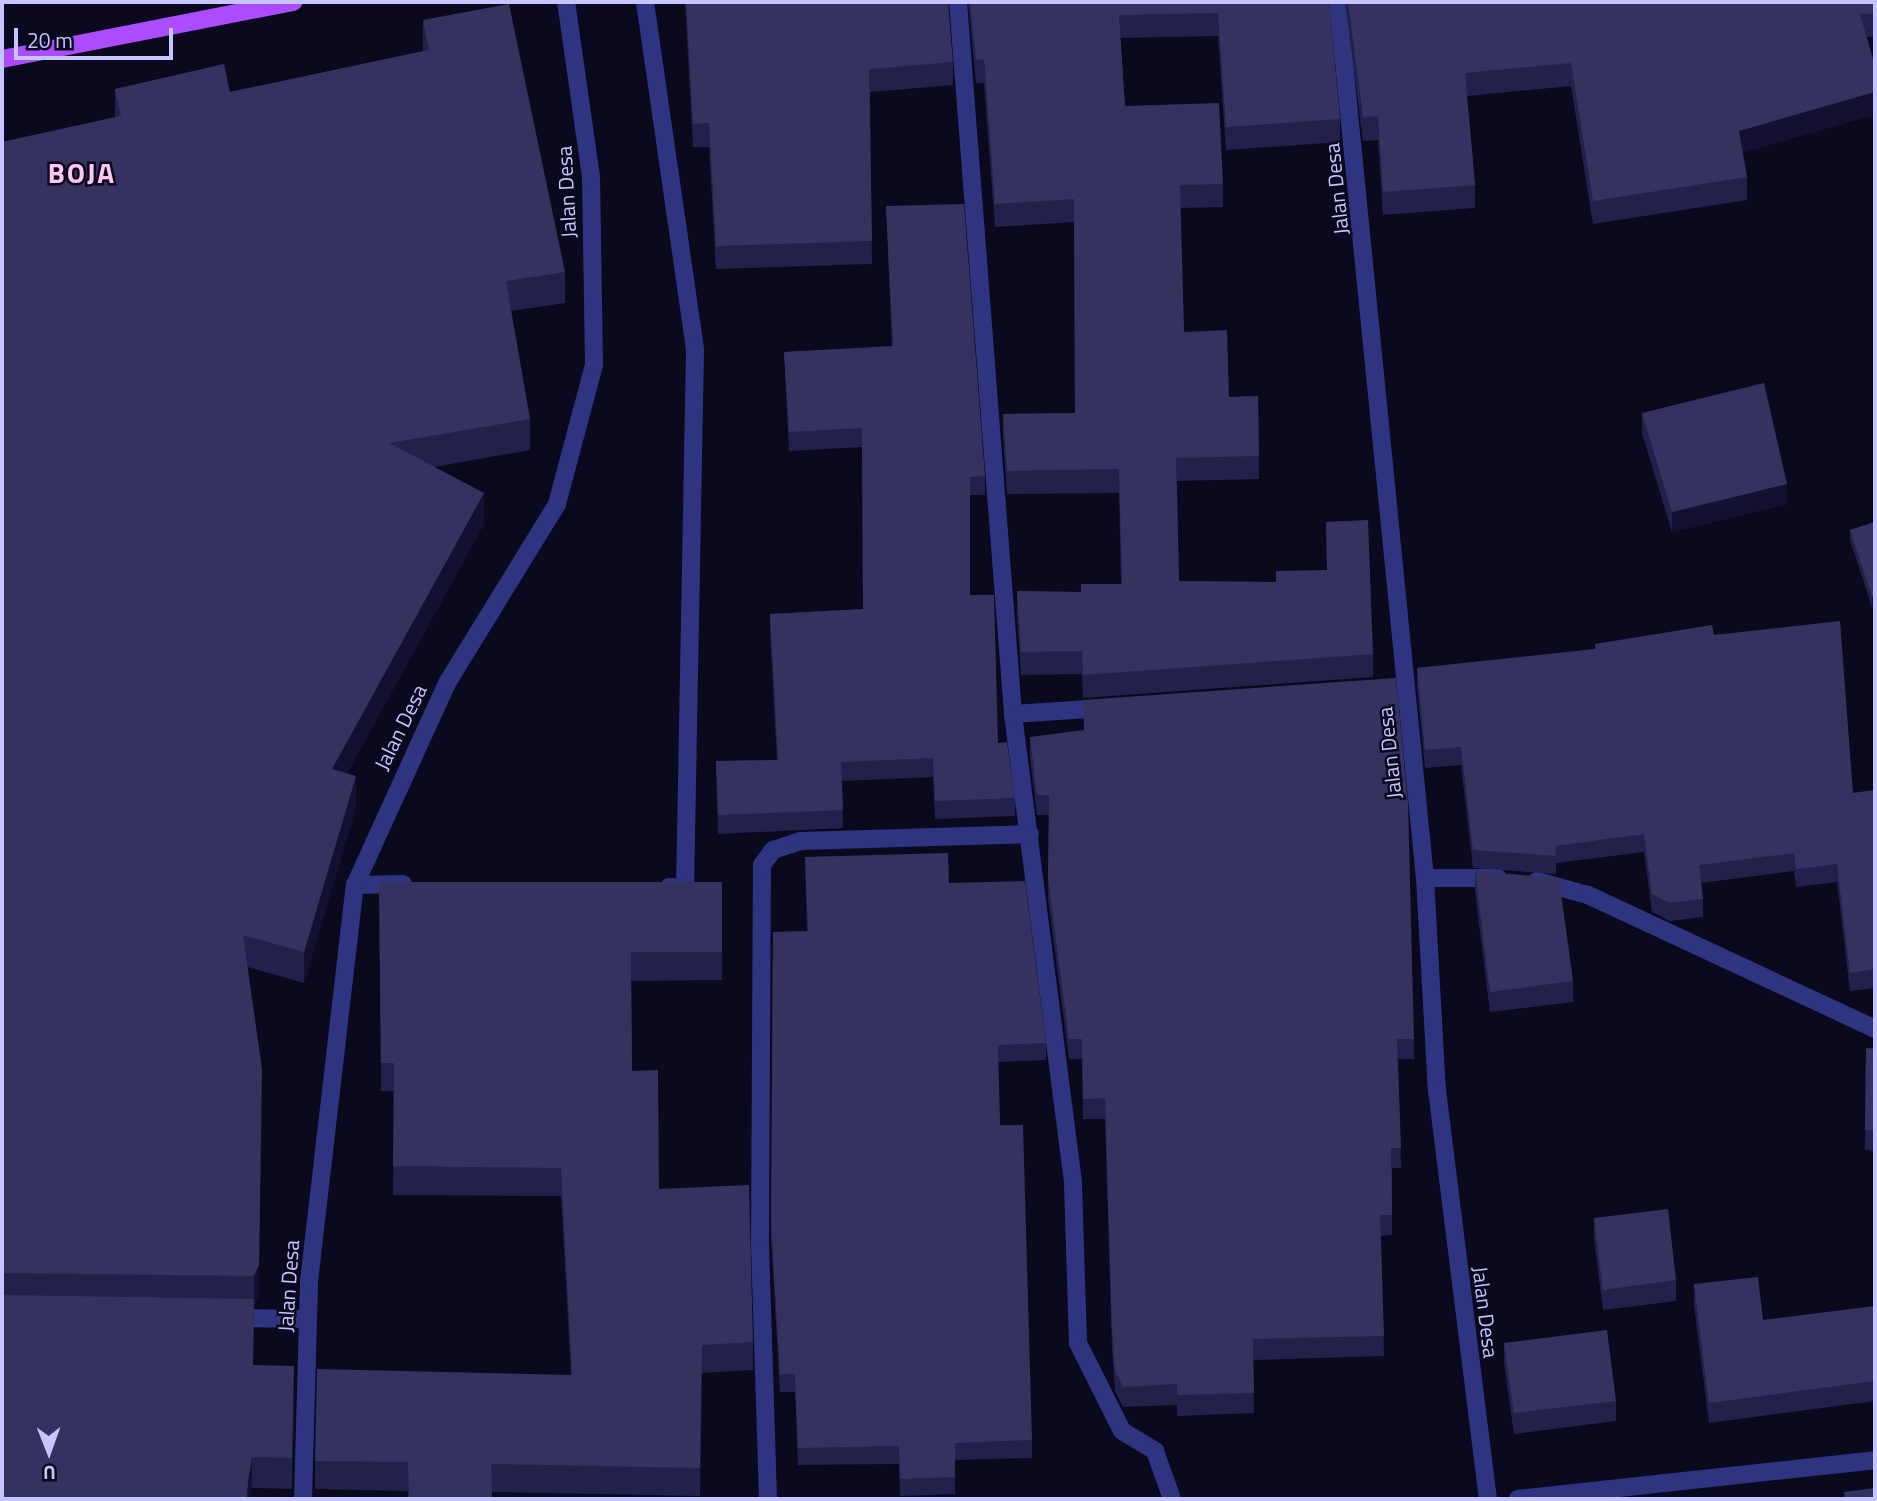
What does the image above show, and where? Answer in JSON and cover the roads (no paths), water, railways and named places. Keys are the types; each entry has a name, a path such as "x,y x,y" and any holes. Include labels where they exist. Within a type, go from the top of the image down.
{"main road":[{"path":"2,59 293,2"}],"street":[{"name":"Jalan Desa","path":"303,1499 307,1319 355,885 446,683 557,504 594,365 590,177 566,2"},
{"path":"645,2 695,350 685,888 645,887"},
{"path":"958,2 1013,714 1073,1184 1078,1343 1122,1431 1155,1451 1172,1499"},
{"name":"Jalan Desa","path":"1338,2 1425,878 1437,1090 1488,1499"},
{"path":"1379,688 1406,686"},
{"path":"1013,714 1121,706"},
{"path":"768,1499 760,1238 762,864 773,850 800,841 1030,834"},
{"path":"1425,878 1544,882 1588,895 1875,1029"},
{"path":"355,885 419,884"},
{"path":"213,1318 307,1319"},
{"path":"1518,1499 1875,1460"}],"district":[{"name":"BOJA","path":"82,173"}]}
